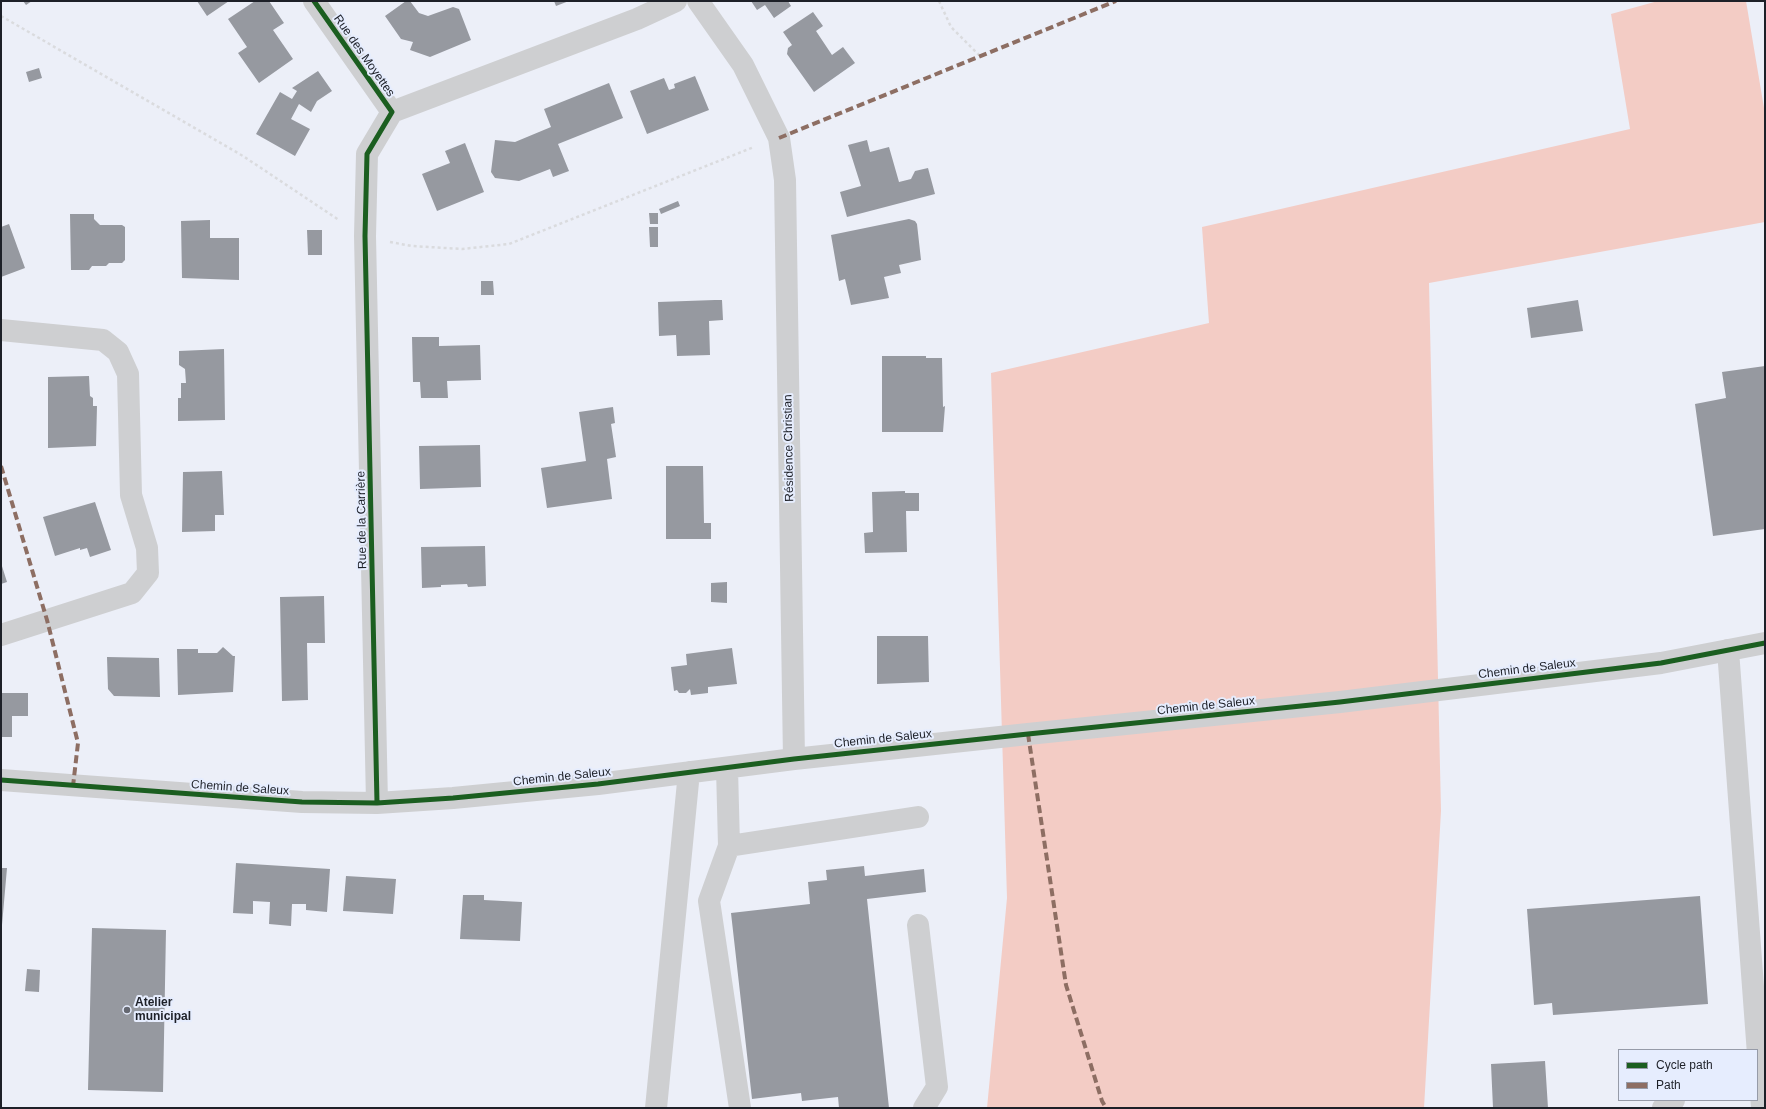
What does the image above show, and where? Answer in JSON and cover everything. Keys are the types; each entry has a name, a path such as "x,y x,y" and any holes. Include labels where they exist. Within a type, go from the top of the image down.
{"street":[{"name":"Rue des Moyettes","path":"314,1 392,112"},
{"name":"Rue des Moyettes","path":"365,236 367,154 392,112 637,19 676,1"},
{"name":"Résidence Christian","path":"698,1 743,65 779,138 785,180 794,759"},
{"name":"Rue de la Carrière","path":"365,236 377,803"},
{"path":"1,330 102,340 118,352 128,374 131,495 147,548 148,573 132,593 1,635"},
{"name":"Chemin de Saleux","path":"1,780 302,802 377,803 598,784 794,759 1356,700 1660,663 1765,643"},
{"path":"1728,650 1757,1049"},
{"path":"727,768 729,846 709,901 740,1108"},
{"path":"656,1108 690,772"},
{"path":"729,846 918,817"},
{"path":"918,925 937,1087 924,1108"},
{"path":"1758,1061 1762,1108"},
{"path":"1663,1108 1673,1101"}],"path":[{"path":"939,1 951,27 980,56"},
{"path":"1,16 243,156 365,236 412,246 462,249 509,244 779,138"}],"shaded area":[{"path":"1658,1 1746,1 1765,114 1765,222 1429,283 1441,811 1424,1108 987,1108 1007,898 991,373 1209,323 1202,227 1630,129 1611,14"}],"building":[{"path":"23,1 32,1 26,5"},
{"path":"197,1 229,1 207,16"},
{"path":"255,1 269,1 284,23 273,30 293,59 259,83 238,53 247,47 228,19"},
{"path":"406,1 410,1 419,13 428,16 453,7 459,9 471,40 430,57 410,50 413,42 401,39 385,16"},
{"path":"554,1 569,1 556,6"},
{"path":"751,1 788,1 791,6 774,18 765,5 757,10"},
{"path":"813,12 823,26 816,31 832,55 843,47 855,63 814,92 787,54 788,48 792,45 783,32"},
{"path":"39,68 42,78 29,82 26,72"},
{"path":"318,71 332,91 317,101 311,112 299,104 291,119 310,129 295,156 256,134 280,92 292,99 297,91 292,88"},
{"path":"695,76 709,110 647,134 630,91 664,78 669,90 675,88 674,84"},
{"path":"609,83 623,118 558,144 569,171 553,177 550,169 519,181 495,178 491,172 495,140 515,142 551,127 544,109"},
{"path":"867,140 870,152 889,147 899,182 911,179 915,171 928,168 935,194 847,217 840,192 861,186 848,145"},
{"path":"465,143 484,192 437,211 422,174 450,163 445,151"},
{"path":"678,201 680,206 661,214 659,209"},
{"path":"649,213 658,213 658,224 650,224"},
{"path":"70,214 94,214 94,219 100,225 122,225 125,227 125,260 122,263 109,263 106,266 92,266 89,270 71,270"},
{"path":"909,219 915,221 917,224 921,260 899,265 901,273 884,277 889,298 851,305 845,279 839,281 831,235"},
{"path":"210,220 210,238 239,238 239,280 182,278 181,221"},
{"path":"9,224 25,268 1,277 1,227"},
{"path":"649,227 658,227 658,247 650,247"},
{"path":"307,230 322,230 322,255 308,255"},
{"path":"481,281 493,281 494,295 481,295"},
{"path":"722,300 723,320 709,321 710,355 677,356 676,335 659,336 658,302"},
{"path":"1578,300 1583,331 1531,338 1527,308"},
{"path":"412,337 439,337 439,346 480,345 481,380 447,381 448,398 421,398 420,382 413,382"},
{"path":"224,349 225,420 178,421 178,398 181,398 181,383 186,383 185,369 179,365 179,351"},
{"path":"882,356 926,356 926,358 942,358 943,407 945,406 943,432 882,432"},
{"path":"1765,366 1765,529 1713,536 1695,404 1726,398 1722,372"},
{"path":"89,376 90,396 93,398 93,406 97,406 96,446 48,448 48,377"},
{"path":"613,407 615,423 611,424 616,457 607,459 612,499 547,508 541,468 586,461 579,412"},
{"path":"480,445 481,487 420,489 419,446"},
{"path":"666,466 703,466 704,523 711,523 711,539 666,539"},
{"path":"222,471 224,515 215,515 215,531 182,532 183,472"},
{"path":"905,491 905,493 919,493 919,511 906,511 907,552 865,553 864,533 873,532 872,492"},
{"path":"95,502 111,550 90,557 87,548 80,550 80,548 55,556 43,517"},
{"path":"485,546 486,586 468,587 467,584 441,585 441,587 422,588 421,547"},
{"path":"1,563 7,582 1,584"},
{"path":"727,582 727,603 711,602 711,583"},
{"path":"324,596 325,643 307,643 308,700 282,701 280,597"},
{"path":"877,636 928,636 929,682 877,684"},
{"path":"223,647 235,656 233,692 178,695 177,649 198,649 198,653 217,653"},
{"path":"732,648 737,684 708,687 708,693 691,695 690,689 686,693 679,693 677,690 674,691 671,667 687,665 686,654"},
{"path":"107,657 159,658 160,697 114,696 108,689"},
{"path":"1,693 28,693 28,716 12,716 12,737 1,737"},
{"path":"236,863 330,869 327,912 306,910 306,904 292,904 291,926 269,924 270,902 253,901 253,914 233,913"},
{"path":"864,866 865,876 924,869 926,892 867,899 889,1108 839,1108 838,1097 802,1101 801,1093 752,1099 731,913 810,904 808,882 827,880 826,870"},
{"path":"1,868 7,868 2,925 1,925"},
{"path":"346,876 396,879 393,914 343,911"},
{"path":"463,895 484,895 484,900 522,902 520,941 460,939"},
{"path":"1700,896 1708,1004 1553,1015 1552,1003 1534,1005 1527,909"},
{"name":"Atelier municipal","path":"92,928 166,930 163,1092 88,1090"},
{"path":"27,969 40,970 39,992 25,991"},
{"path":"1545,1061 1548,1108 1493,1108 1491,1064"}],"marked path":[{"path":"779,138 1116,1"},
{"path":"1,466 47,620 78,743 73,786"},
{"path":"1028,734 1066,985 1102,1101 1106,1108"}],"cycle path":[{"path":"314,1 392,112 367,154 365,236 377,803"},
{"path":"1,780 302,802 377,803 453,798 598,784 794,759 1340,702 1661,663 1765,643"}],"place":[{"name":"Atelier municipal","path":"127,1010"}]}
